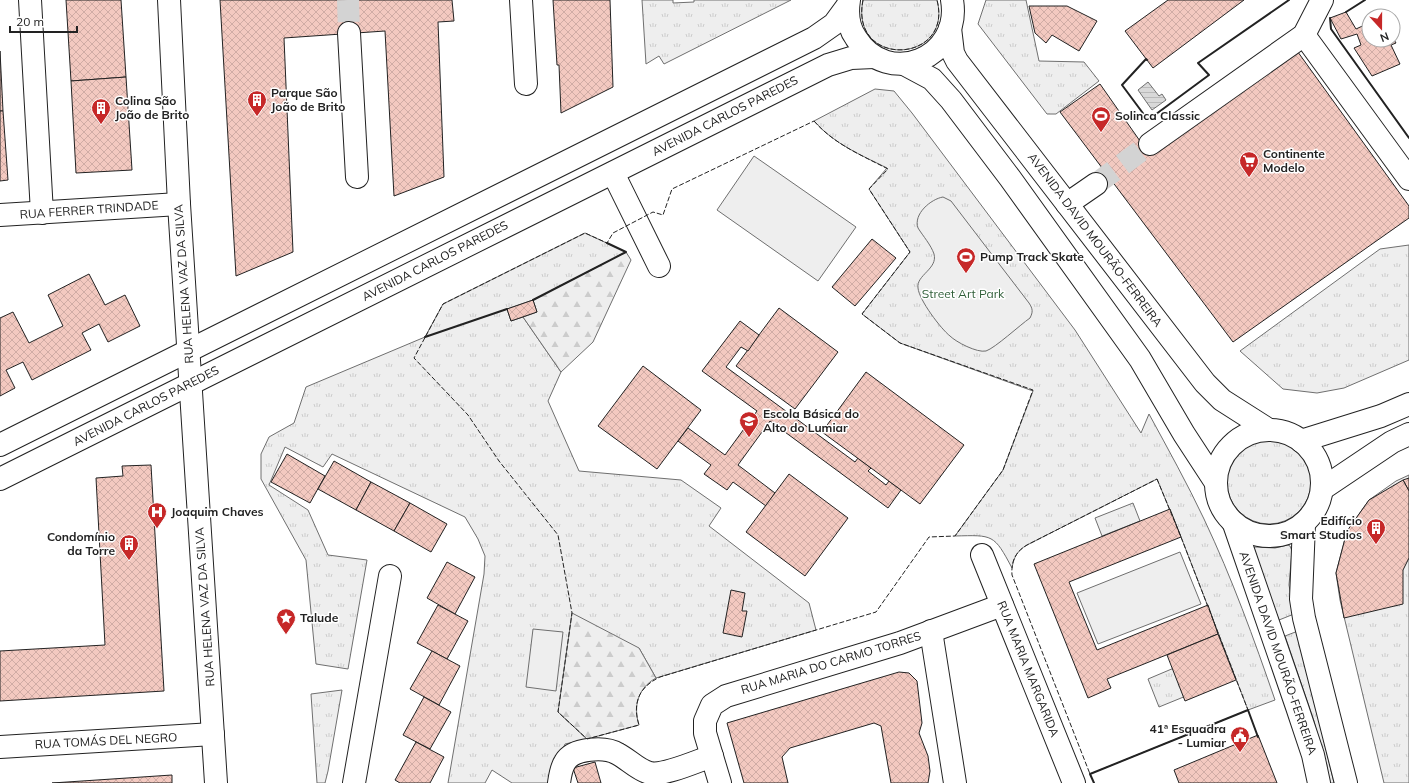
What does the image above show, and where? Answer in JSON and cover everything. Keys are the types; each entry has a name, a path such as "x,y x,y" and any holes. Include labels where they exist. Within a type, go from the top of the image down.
{"street":[{"path":"30,0 42,213"},
{"name":"RUA HELENA VAZ DA SILVA","path":"169,0 179,204 216,783"},
{"path":"521,0 526,84"},
{"path":"849,3 848,16 850,26 853,35 859,44 874,57 894,64 904,64 919,60 933,53 940,46 950,28 953,18 952,0"},
{"path":"1150,144 1304,35 1322,0"},
{"path":"0,445 814,38 834,24 849,3"},
{"name":"AVENIDA DAVID MOURÃO-FERREIRA","path":"950,28 953,53 957,61 1205,383 1222,400 1269,430"},
{"path":"350,34 357,176"},
{"path":"1304,35 1409,179"},
{"name":"AVENIDA CARLOS PAREDES","path":"0,479 828,65 851,58 874,57"},
{"path":"904,64 932,79 1005,172 1140,359 1184,434 1216,483"},
{"path":"613,173 658,266"},
{"path":"1067,204 1096,184"},
{"name":"RUA FERRER TRINDADE","path":"0,216 179,204"},
{"path":"1301,441 1381,416 1409,404"},
{"path":"1269,430 1286,433 1301,441 1314,454 1321,471 1322,489 1319,502 1312,514 1304,524 1291,532 1277,536 1262,536 1247,532 1234,524 1224,513 1218,499 1216,483 1218,467 1226,452 1238,440 1253,433 1269,430"},
{"path":"1322,489 1392,442 1409,434"},
{"name":"AVENIDA DAVID MOURÃO-FERREIRA","path":"1234,524 1313,755 1319,783"},
{"name":"AVENIDA DAVID MOURÃO-FERREIRA","path":"1304,524 1301,598 1304,618 1346,783"},
{"name":"RUA MARIA MARGARIDA","path":"982,555 1074,783"},
{"path":"354,783 390,576"},
{"name":"RUA MARIA DO CARMO TORRES","path":"720,783 705,733 704,721 712,705 726,696 900,643 1002,605"},
{"path":"931,632 955,783"},
{"name":"RUA TOMÁS DEL NEGRO","path":"0,747 213,734"},
{"path":"559,783 560,773 565,762 573,755 590,750 603,748 617,753 649,773 661,773 712,756"}],"green space":[{"path":"642,0 673,0 673,3 694,2 694,0 791,0 664,64 659,56 646,64"},
{"path":"863,0 937,0 938,21 931,37 917,46 901,50 885,47 871,38 863,22"},
{"path":"986,0 1026,0 1039,61 1084,62 1099,81 1056,114 1047,114 978,24"},
{"name":"Street Art Park","path":"875,89 894,91 912,113 1075,330 1141,433 1149,414 1191,492 1214,541 1242,609 1275,700 1248,710 1157,479 1027,545 1016,555 1012,568 1001,549 991,539 977,536 955,536 1003,470 1033,391 900,343 862,314 910,252 869,189 887,168 839,143 814,121"},
{"path":"754,156 856,227 818,281 717,210"},
{"name":"Pump Track Skate","path":"943,197 951,201 1032,309 1030,318 986,351 977,350 967,346 950,336 931,314 919,293 918,283 933,264 934,254 918,228 918,218 928,204 938,198"},
{"path":"585,233 626,252 533,300 507,309 511,321 523,317 561,372 548,401 579,471 681,480 721,508 709,526 809,603 816,630 656,678 639,648 558,712 587,739 565,744 548,783 512,783 492,770 485,783 448,783 484,574 485,556 478,539 465,517 332,454 323,467 285,447 269,485 308,510 328,555 367,560 348,669 316,664 306,560 261,479 261,454 269,437 294,423 306,387 425,337 443,304"},
{"path":"1409,245 1409,360 1344,388 1317,393 1283,389 1240,351 1380,249"},
{"path":"626,252 631,260 593,342 561,372 523,317 537,312 533,300"},
{"path":"1269,440 1277,441 1292,447 1304,459 1310,474 1310,490 1304,505 1292,517 1277,523 1269,524 1261,523 1246,517 1234,505 1228,490 1227,482 1228,474 1234,459 1246,447 1261,441"},
{"path":"1409,475 1409,783 1384,783 1340,600 1336,573 1347,531 1369,500 1396,481"},
{"path":"1133,503 1140,521 1102,536 1095,518"},
{"path":"1288,545 1292,551 1289,585 1294,614 1279,620 1252,549 1255,547 1275,548"},
{"path":"1180,552 1201,604 1098,644 1077,593"},
{"path":"572,613 639,648 656,678 645,687 638,698 637,718 639,725 587,739 558,712"},
{"path":"533,629 563,632 556,691 526,687"},
{"path":"1298,631 1334,783 1329,783 1314,721 1285,636"},
{"path":"1174,668 1186,696 1159,707 1148,679"},
{"path":"342,690 325,783 317,783 311,694"}],"shaded area":[{"path":"1148,82 1159,96 1162,94 1166,100 1152,110 1138,90"}],"building":[{"name":"Colina São João de Brito","path":"66,0 121,0 126,77 71,81"},
{"name":"Parque São João de Brito","path":"220,0 452,0 454,21 438,22 444,177 394,196 385,31 284,38 293,252 236,276"},
{"path":"553,0 610,0 613,87 561,113 559,65 557,65"},
{"path":"1168,0 1244,0 1153,68 1125,31"},
{"path":"1029,6 1067,6 1097,21 1079,51 1052,35 1046,43 1035,33"},
{"path":"1346,12 1356,29 1361,27 1361,45 1357,34 1341,39 1330,18"},
{"path":"1361,45 1361,48 1392,48 1400,64 1372,76 1354,48"},
{"name":"Continente Modelo","path":"1295,48 1409,206 1409,218 1233,342 1060,112 1100,84 1147,151"},
{"path":"0,51 3,111 0,111"},
{"name":"Colina São João de Brito","path":"126,77 132,170 76,173 71,81"},
{"path":"0,111 3,111 8,180 0,181"},
{"path":"872,239 896,258 855,306 832,287"},
{"path":"89,274 105,305 125,295 140,326 108,342 99,324 82,333 91,350 32,380 23,362 6,370 15,388 0,396 0,318 13,312 29,343 63,326 48,295"},
{"path":"533,300 537,312 511,321 507,309"},
{"path":"779,308 838,352 795,409 736,366"},
{"path":"740,321 759,335 748,351 741,347 726,367 855,462 858,458 871,468 868,471 886,485 889,481 901,490 888,508 770,421 738,465 775,493 766,506 733,482 727,490 704,474 711,465 678,441 688,428 725,455 757,411 702,371"},
{"path":"643,366 701,410 657,469 598,426"},
{"path":"866,372 964,445 920,504 822,432"},
{"path":"287,454 325,476 310,503 271,482"},
{"path":"334,461 371,482 356,510 318,489"},
{"name":"Condomínio da Torre","path":"151,465 164,691 0,701 0,651 105,645 96,478 123,476 122,466"},
{"path":"789,474 848,518 805,576 746,532"},
{"path":"1409,478 1409,491 1403,480"},
{"name":"Edifício Smart Studios","path":"1403,480 1409,491 1409,558 1403,570 1403,604 1344,618 1336,573 1347,531 1369,500"},
{"path":"371,482 410,503 394,531 356,510"},
{"path":"410,503 447,524 431,552 394,531"},
{"path":"1170,509 1181,537 1069,582 1097,650 1208,605 1218,634 1107,679 1111,688 1088,698 1034,564"},
{"path":"447,562 475,577 455,614 427,598"},
{"path":"731,590 745,593 742,611 747,611 742,637 723,633"},
{"path":"438,605 468,621 447,659 417,643"},
{"path":"1218,634 1236,680 1185,701 1167,655"},
{"path":"432,651 460,666 439,705 410,689"},
{"path":"899,672 909,673 917,681 922,723 919,733 928,756 930,771 928,783 891,783 881,726 874,723 790,748 782,757 788,783 744,783 727,723"},
{"path":"424,697 451,712 430,749 403,735"},
{"name":"41ª Esquadra - Lumiar","path":"1258,735 1277,783 1179,783 1174,770"},
{"path":"416,742 444,757 430,783 400,783 395,780"},
{"path":"595,762 601,783 578,783 573,768"},
{"path":"172,775 172,783 52,783"}],"tunnel":[{"path":"348,0 349,33"},
{"path":"1096,184 1150,144"}],"fence":[{"path":"863,0 863,22 871,38 885,47 901,50 917,46 931,37 938,21 937,0"},
{"path":"814,121 839,143 888,169 869,189 910,252 862,314 900,343 1033,390 1003,470 955,536 929,537 876,612 660,677 647,686 639,696 636,710 639,725 587,739 558,712 572,613 558,535 499,461 468,415 414,358 443,304 585,233 607,243 613,233 653,212 663,215 672,189 814,121"},
{"path":"1157,479 1248,710 1090,774 1012,575 1012,566 1019,551 1027,545 1157,479"}],"wall":[{"path":"1147,60 1146,59 1122,85 1148,120 1209,75 1198,63 1289,0"},
{"path":"1346,12 1365,0"},
{"path":"1330,18 1331,29 1409,138"},
{"path":"533,300 626,252 607,243"},
{"path":"425,337 507,309"},
{"path":"1094,783 1090,774 1248,710 1258,737"}],"place":[{"name":"Parque São João de Brito","path":"257,117"},
{"name":"Colina São João de Brito","path":"101,125"},
{"name":"Solinca Classic","path":"1101,133"},
{"name":"Continente Modelo","path":"1249,178"},
{"name":"Pump Track Skate","path":"966,274"},
{"name":"Escola Básica do Alto do Lumiar","path":"749,438"},
{"name":"Joaquim Chaves","path":"157,529"},
{"name":"Edifício Smart Studios","path":"1376,545"},
{"name":"Condomínio da Torre","path":"129,561"},
{"name":"Talude","path":"286,635"},
{"name":"41ª Esquadra - Lumiar","path":"1240,753"}]}
